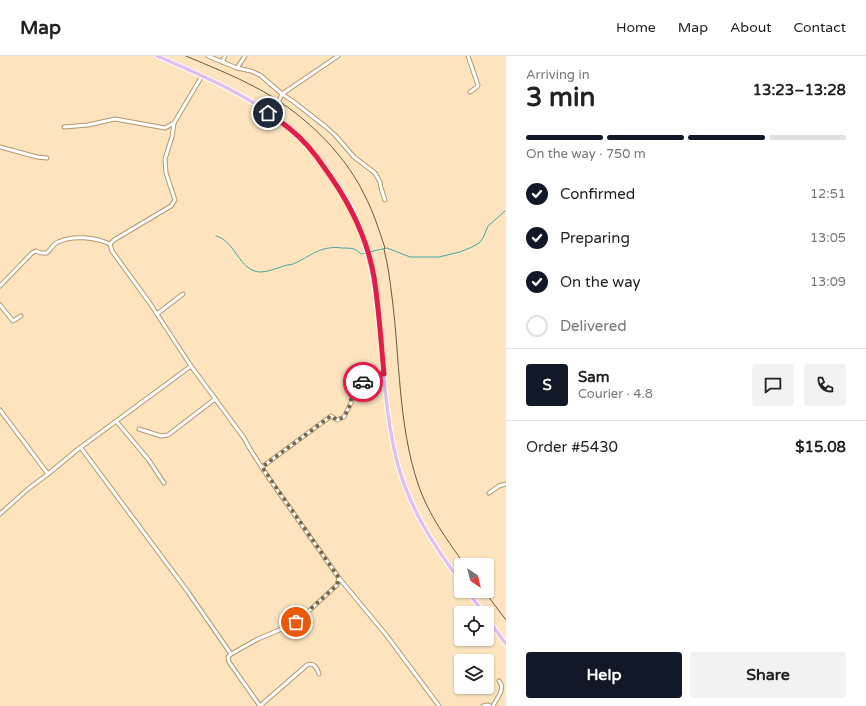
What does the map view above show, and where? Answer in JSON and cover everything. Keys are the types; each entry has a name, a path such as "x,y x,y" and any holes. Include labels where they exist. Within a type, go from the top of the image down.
{"main road":[{"path":"157,56 202,76 244,98 291,129 315,154 340,190 356,217 368,251 374,276 384,374 392,436 398,466 407,494 416,514 435,547 454,573"},
{"path":"472,598 479,606"},
{"path":"494,628 506,644"}],"street":[{"path":"208,56 237,68 251,71 260,75 335,135 354,158 374,172 380,182 380,188 385,200"},
{"path":"222,62 225,56"},
{"path":"237,68 245,56"},
{"path":"268,113 279,101 282,94 338,56"},
{"path":"468,56 478,85 470,92"},
{"path":"110,244 114,240 171,206 175,200 166,173 165,159 172,137 174,123 202,76"},
{"path":"64,127 88,125 116,119 165,128 174,123"},
{"path":"0,147 37,157 47,158"},
{"path":"0,286 32,253 36,251 47,253 53,245 58,242 79,238 103,241 110,244"},
{"path":"110,244 116,258 157,314 191,366 244,438 250,450 339,578 387,636 438,706"},
{"path":"157,314 183,294"},
{"path":"0,305 13,321 21,316"},
{"path":"0,514 28,489 191,366"},
{"path":"262,467 331,416 337,420 344,417 351,403 352,392 355,387 376,374 384,374"},
{"path":"139,429 161,436 168,435 215,399"},
{"path":"0,410 48,474"},
{"path":"117,422 148,459 164,483"},
{"path":"81,448 192,597 231,654"},
{"path":"489,493 499,486 506,484"},
{"path":"319,674 315,666 312,664 307,665 260,706 228,661 228,657 258,639 296,622 337,585 339,578"},
{"path":"483,706 491,706 502,688 502,684 499,681"}],"waterway":[{"path":"369,252 387,248 410,257 439,257 460,252 479,243 488,226 505,211"},
{"path":"216,236 228,243 247,267 260,272 293,264 316,252 328,248 351,248 362,254 366,253"}],"railway":[{"path":"186,56 255,87 288,107 318,132 355,177 373,214 385,248 395,320 400,391 411,461 427,506 460,558"},
{"path":"489,598 506,620"}],"way so far":[{"path":"296,622 337,585 339,578 262,467 331,416 337,420 344,417 351,403 352,392 355,387 363,382"}],"route":[{"path":"268,113 291,129 315,154 340,190 356,217 360,228 374,276 384,374 376,374 363,382"}]}
